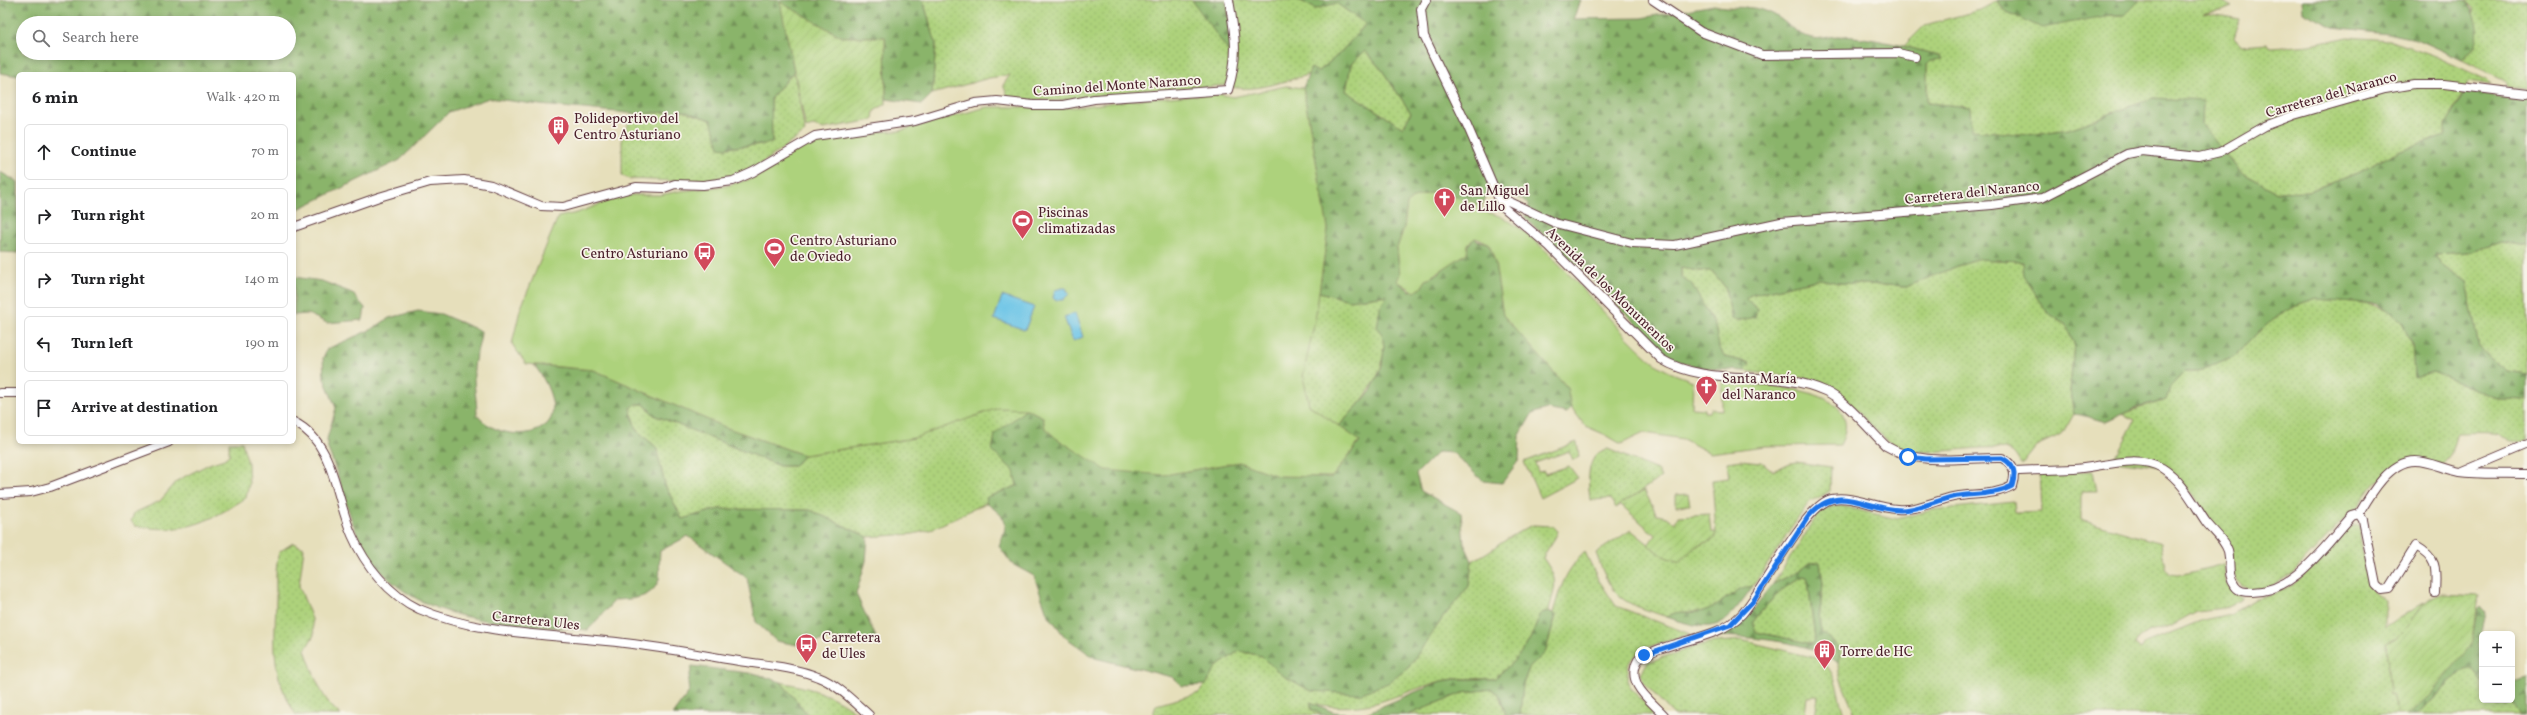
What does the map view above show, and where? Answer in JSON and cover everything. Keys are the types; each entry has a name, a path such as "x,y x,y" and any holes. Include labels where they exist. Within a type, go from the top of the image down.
{"street":[{"name":"Camino del Monte Naranco","path":"296,226 379,197 430,182 464,180 491,185 541,206 563,207 636,187 664,188 675,184 703,186 733,181 753,172 815,136 915,121 975,103 997,101 1033,105 1063,105 1094,99 1228,90 1235,67 1234,29 1229,0"},
{"name":"Avenida de los Monumentos","path":"1426,0 1421,9 1424,36 1430,52 1439,64 1468,124 1492,187 1502,203 1503,208 1549,246 1649,348 1669,364 1692,373 1765,379 1816,387 1834,395 1886,446 1908,457 1926,459 2002,458 2012,465 2015,471"},
{"path":"1653,0 1701,32 1762,55 1898,53 1915,57"},
{"name":"Carretera del Naranco","path":"1502,203 1509,201 1556,223 1632,243 1675,245 1781,222 1992,205 2042,198 2127,154 2142,151 2199,157 2220,152 2265,126 2385,89 2414,84 2444,84 2527,94"},
{"path":"0,393 16,393"},
{"name":"Carretera Ules","path":"296,424 316,440 329,463 351,534 362,554 380,579 400,598 420,609 463,624 632,643 782,668 819,677 839,690 869,715"},
{"path":"0,494 31,492 50,487 164,444"},
{"path":"2461,472 2527,444"},
{"path":"1664,715 1635,681 1633,674 1638,660 1651,652 1730,625 1754,600 1808,517 1822,503 1831,499 1844,499 1886,508 1907,509 1954,497 2004,490 2012,486 2015,471 2074,469 2134,462 2161,468 2188,493 2206,522 2220,537 2228,550 2230,576 2236,587 2242,592 2262,592 2278,588 2296,576 2352,516 2359,514 2370,495 2389,473 2400,466 2414,461 2461,472 2527,474"},
{"path":"2359,514 2363,520 2376,585 2381,590 2389,589 2416,546 2428,554 2436,565 2435,593"}],"green space":[{"path":"0,0 923,0 936,44 932,94 922,104 886,99 885,37 842,37 781,3 794,71 771,98 772,143 726,148 719,147 711,120 684,111 638,114 540,105 489,98 449,112 400,160 296,210 296,72 16,72 16,76 0,73"},
{"path":"923,0 1192,0 1204,14 1233,32 1225,0 1299,0 1316,9 1336,3 1366,24 1339,54 1318,72 1311,68 1308,75 1267,86 1256,88 1235,88 1226,85 1055,101 1009,99 1003,85 1010,75 989,78 932,94 936,44"},
{"path":"1192,0 1225,0 1233,32 1231,55"},
{"path":"1299,0 1581,0 1573,19 1641,18 1714,5 1755,8 1774,15 1800,34 1812,38 1818,39 1839,36 1865,38 1940,56 1942,59 1931,60 1927,64 1927,103 1970,107 1971,130 2029,135 2069,129 2153,98 2203,101 2202,125 2240,172 2277,192 2309,191 2357,173 2401,150 2445,135 2445,125 2466,91 2516,100 2527,99 2527,246 2501,242 2468,252 2435,254 2445,267 2466,282 2479,348 2507,371 2527,374 2527,400 2500,399 2433,372 2414,377 2412,344 2402,322 2377,304 2317,299 2296,306 2273,319 2232,358 2199,371 2185,371 2170,387 2166,400 2134,409 2106,422 2074,413 2070,392 2074,343 2066,325 2047,312 2024,276 2023,261 1975,259 1908,286 1839,283 1820,279 1750,295 1747,299 1757,310 1755,317 1737,321 1732,319 1725,287 1712,271 1699,271 1681,268 1681,277 1691,283 1715,326 1719,347 1725,357 1750,363 1744,371 1703,368 1683,363 1665,353 1578,266 1525,218 1529,205 1514,195 1499,190 1488,192 1482,206 1448,195 1439,190 1411,199 1407,204 1404,228 1397,248 1400,274 1398,282 1410,291 1421,288 1426,280 1439,273 1475,238 1477,241 1489,243 1495,262 1503,315 1567,387 1571,407 1567,413 1546,409 1532,414 1520,435 1519,460 1502,483 1483,481 1453,453 1438,452 1416,474 1421,491 1461,513 1464,543 1472,561 1469,586 1444,616 1408,668 1388,683 1359,694 1311,691 1280,674 1262,656 1239,651 1216,667 1206,685 1182,686 1172,677 1095,658 1065,637 1047,613 1034,576 1012,564 999,546 1005,526 1004,521 999,513 986,503 987,497 1017,486 1014,471 992,451 995,434 1027,409 1043,417 1045,428 1164,475 1239,462 1278,476 1332,477 1360,442 1339,426 1371,391 1382,366 1384,346 1382,334 1377,328 1380,308 1387,295 1349,300 1319,292 1328,229 1303,88 1311,68 1318,72 1339,54 1366,24 1336,3 1316,9","holes":["1365,51 1382,70 1411,113 1403,128 1346,91 1351,64"]},
{"path":"1997,0 2140,0 2125,15 2110,15 2042,28 2007,12"},
{"path":"2140,0 2219,0 2232,7 2222,11 2204,13 2240,19 2234,38 2241,45 2267,43 2271,48 2311,45 2348,37 2389,40 2435,56 2487,80 2492,85 2469,81 2448,121 2446,135 2401,150 2357,173 2309,191 2277,192 2240,172 2202,125 2203,102 2153,98 2069,129 2029,135 1970,130 1970,107 1927,103 1927,64 1931,60 1942,59 1940,56 1904,46 1925,25 1980,10 1997,1 2007,12 2023,18 2125,15"},
{"path":"2302,0 2465,0 2476,21 2478,34 2477,40 2474,47 2462,60 2416,39 2387,33 2333,27 2303,12"},
{"path":"2465,0 2527,0 2527,88 2507,86 2505,81 2462,60 2475,46 2473,8"},
{"path":"780,2 842,37 885,37 886,104 874,111 873,120 823,129 813,126 806,128"},
{"path":"1365,51 1382,70 1411,113 1403,128 1346,91 1351,64"},
{"path":"794,71 805,132 757,167 728,178 697,182 630,179 622,176 622,138 630,120 638,114 683,111 711,120 726,148 772,143 771,98"},
{"name":"Centro Asturiano de Oviedo","path":"1286,86 1303,88 1328,229 1315,320 1303,376 1309,405 1360,441 1332,477 1278,476 1239,462 1164,475 1106,470 1056,438 1045,428 1043,417 1027,409 998,408 914,438 804,455 722,426 594,370 526,364 512,344 520,310 558,217 577,213 624,195 660,195 680,191 725,186 751,179 809,143 872,132 899,131 987,107 1077,107 1149,98 1219,94 1233,97"},
{"path":"0,172 16,181 16,253 0,252"},
{"path":"1439,190 1452,196 1478,204 1488,213 1507,220 1529,236 1552,257 1643,353 1662,368 1693,381 1692,408 1704,409 1704,412 1709,412 1710,409 1722,410 1722,383 1783,387 1806,392 1826,399 1840,410 1846,425 1840,445 1765,446 1710,453 1683,439 1644,433 1621,444 1606,435 1585,426 1571,407 1567,387 1503,315 1495,262 1489,243 1475,238 1468,244 1467,253 1426,280 1421,288 1415,292 1397,281 1400,274 1397,248 1404,228 1407,204 1411,199"},
{"path":"2501,242 2527,246 2527,374 2507,371 2479,348 2466,282 2445,267 2435,254 2468,252"},
{"path":"1975,259 2023,261 2047,312 2066,325 2074,343 2070,392 2074,413 2062,434 2036,446 2021,465 2012,452 2004,449 1979,448 1930,452 1904,449 1894,444 1874,429 1846,400 1827,385 1799,377 1744,371 1750,363 1725,357 1719,347 1715,326 1681,277 1681,268 1699,271 1712,271 1725,287 1732,319 1757,310 1747,299 1750,295 1820,279 1839,283 1908,286"},
{"path":"296,277 322,281 352,293 365,308 363,320 327,323 308,314 296,315"},
{"path":"1319,292 1349,300 1388,295 1384,302 1381,314 1384,345 1383,357 1376,380 1363,399 1339,426 1309,405 1303,376"},
{"path":"2317,299 2361,302 2389,312 2400,320 2408,331 2412,346 2414,376 2433,372 2500,399 2527,400 2527,440 2510,442 2497,434 2492,433 2457,433 2450,456 2442,465 2418,458 2374,484 2355,511 2336,527 2293,573 2272,586 2251,589 2243,586 2238,581 2234,574 2232,554 2194,495 2175,475 2164,467 2114,461 2135,420 2122,414 2166,400 2170,387 2185,371 2199,371 2232,358 2273,319 2296,306"},
{"path":"418,311 441,314 481,331 474,368 477,415 483,422 501,431 521,434 530,432 547,424 551,418 553,410 550,393 534,365 594,370 722,426 804,455 794,466 780,466 654,415 644,404 636,404 630,408 636,430 656,447 665,485 682,519 719,509 810,510 868,537 866,561 856,594 880,646 830,638 803,646 776,641 756,622 747,578 688,536 660,551 659,579 652,591 641,597 615,600 588,630 496,622 465,616 437,608 410,595 386,577 366,552 350,516 328,449 327,439 336,408 324,378 323,358 327,349 374,328 389,318"},
{"path":"1054,400 1027,409 1011,422 1017,486 988,497 986,503 930,530 913,534 868,537 810,510 719,509 682,519 665,485 656,447 636,430 630,407 636,404 644,404 654,415 780,466 794,466 804,455 914,438 786,421"},
{"path":"1577,442 1579,457 1573,460 1569,451 1535,463 1538,472 1544,471 1545,474 1569,466 1578,478 1540,498 1524,462"},
{"path":"229,444 243,444 248,463 249,484 246,498 206,520 181,528 167,529 135,526 131,521 134,513 160,501 178,480 209,464 224,459 229,455"},
{"path":"1608,449 1657,470 1661,477 1616,508 1610,499 1590,500 1589,477 1592,462 1595,456"},
{"path":"1741,460 1762,462 1773,471 1790,463 1797,462 1831,467 1830,491 1809,502 1753,586 1746,587 1734,593 1717,605 1704,611 1679,612 1667,617 1629,603 1614,591 1602,569 1596,553 1631,530 1665,557 1680,562 1695,547 1714,539 1716,532 1712,480 1729,478 1727,462"},
{"path":"2093,471 2097,491 2081,491 2081,520 2161,543 2165,568 2169,574 2179,575 2224,564 2226,583 2234,592 2242,597 2241,600 2224,608 2197,611 2170,626 2144,634 2138,638 2135,644 2141,649 2145,643 2203,620 2230,614 2257,598 2290,588 2346,530 2351,526 2358,525 2368,582 2371,588 2385,600 2385,627 2424,602 2402,634 2386,643 2390,695 2393,694 2398,715 1855,715 1838,669 1840,655 1834,642 1821,632 1819,619 1823,584 1820,563 1809,563 1799,571 1773,584 1819,513 1830,507 1841,506 1897,519 1932,510 2014,502 2015,513 2042,512 2040,472"},
{"path":"1644,490 1657,515 1667,517 1675,523 1678,516 1709,514 1711,532 1716,532 1714,539 1695,547 1680,562 1665,557 1648,545 1655,535 1620,504"},
{"path":"1688,494 1690,505 1676,506 1676,495"},
{"path":"1533,525 1553,526 1558,531 1543,558 1552,573 1555,583 1549,611 1541,613 1528,643 1518,657 1494,679 1461,679 1441,681 1392,698 1364,705 1348,707 1311,703 1311,709 1322,715 1153,715 1156,705 1199,693 1216,667 1239,651 1262,656 1280,674 1408,668 1444,616 1469,586 1472,561 1517,533"},
{"path":"293,543 304,548 299,586 312,619 314,635 305,650 318,685 334,709 341,715 296,715 281,685 275,645 276,575 279,552"},
{"path":"1585,552 1598,579 1616,606 1690,634 1641,649 1629,663 1627,680 1631,689 1656,715 1520,715 1523,684 1529,668 1545,653 1556,616 1553,613 1564,580 1573,565"},
{"path":"1820,562 1823,584 1819,619 1821,632 1839,647 1840,655 1838,663 1814,650 1797,645 1762,639 1716,636 1729,631 1748,617 1773,584 1799,571 1809,563","holes":["1802,576 1807,577 1815,639 1813,644 1756,632 1753,622 1769,602 1781,591"]},
{"path":"1802,576 1807,577 1808,581 1815,639 1813,644 1756,632 1753,622 1758,615 1781,591"},
{"path":"1753,586 1734,611 1718,624 1698,626 1667,617 1671,614 1680,612 1703,611 1746,587"},
{"path":"2442,594 2479,596 2473,640 2467,650 2429,696 2407,715 2398,715 2393,694 2390,695 2386,643 2402,632 2426,602 2433,597"},
{"path":"2481,607 2486,613 2482,631 2479,631 2479,679 2470,668 2464,669 2417,715 2407,715 2429,696 2473,640 2478,610"},
{"path":"1549,611 1556,615 1545,653 1529,668 1523,684 1520,715 1506,715 1499,694 1491,689 1462,693 1408,715 1322,715 1311,709 1311,702 1333,712 1364,714 1441,681 1456,679 1494,679 1518,657 1528,643 1541,613"},
{"path":"1741,640 1820,659 1826,664 1833,677 1844,715 1815,715 1818,696 1807,697 1805,715 1674,715 1643,682 1641,673 1648,662 1707,643"},
{"path":"692,666 757,674 781,682 808,715 672,715 689,692 688,683"},
{"path":"2470,668 2479,679 2479,703 2494,703 2496,705 2512,703 2521,715 2417,715 2464,669"},
{"path":"2527,678 2527,715 2521,715 2512,703 2515,703 2515,681"},
{"path":"781,682 823,693 841,702 859,715 808,715"},
{"path":"1491,689 1499,694 1506,715 1408,715 1462,693"},
{"path":"2494,703 2509,703 2506,706 2496,705"}],"water":[{"path":"1066,288 1069,294 1063,300 1055,300 1053,298 1055,290"},
{"path":"1002,296 1034,307 1025,330 994,319"},
{"path":"1075,313 1083,337 1073,341 1064,317"}],"place":[{"name":"Polideportivo del Centro Asturiano","path":"559,146"},
{"name":"San Miguel de Lillo","path":"1445,218"},
{"name":"Piscinas climatizadas","path":"1022,240"},
{"name":"Centro Asturiano de Oviedo","path":"774,268"},
{"name":"Centro Asturiano","path":"704,272"},
{"name":"Santa María del Naranco","path":"1707,406"},
{"name":"Carretera de Ules","path":"807,664"},
{"name":"Torre de HC","path":"1825,670"}],"route":[{"path":"1644,655 1730,625 1754,600 1808,517 1822,503 1831,499 1844,499 1902,510 1915,508 1931,502 1954,497 2004,490 2012,486 2014,480 2015,471 2012,465 2002,458 1926,459 1908,457"}]}
